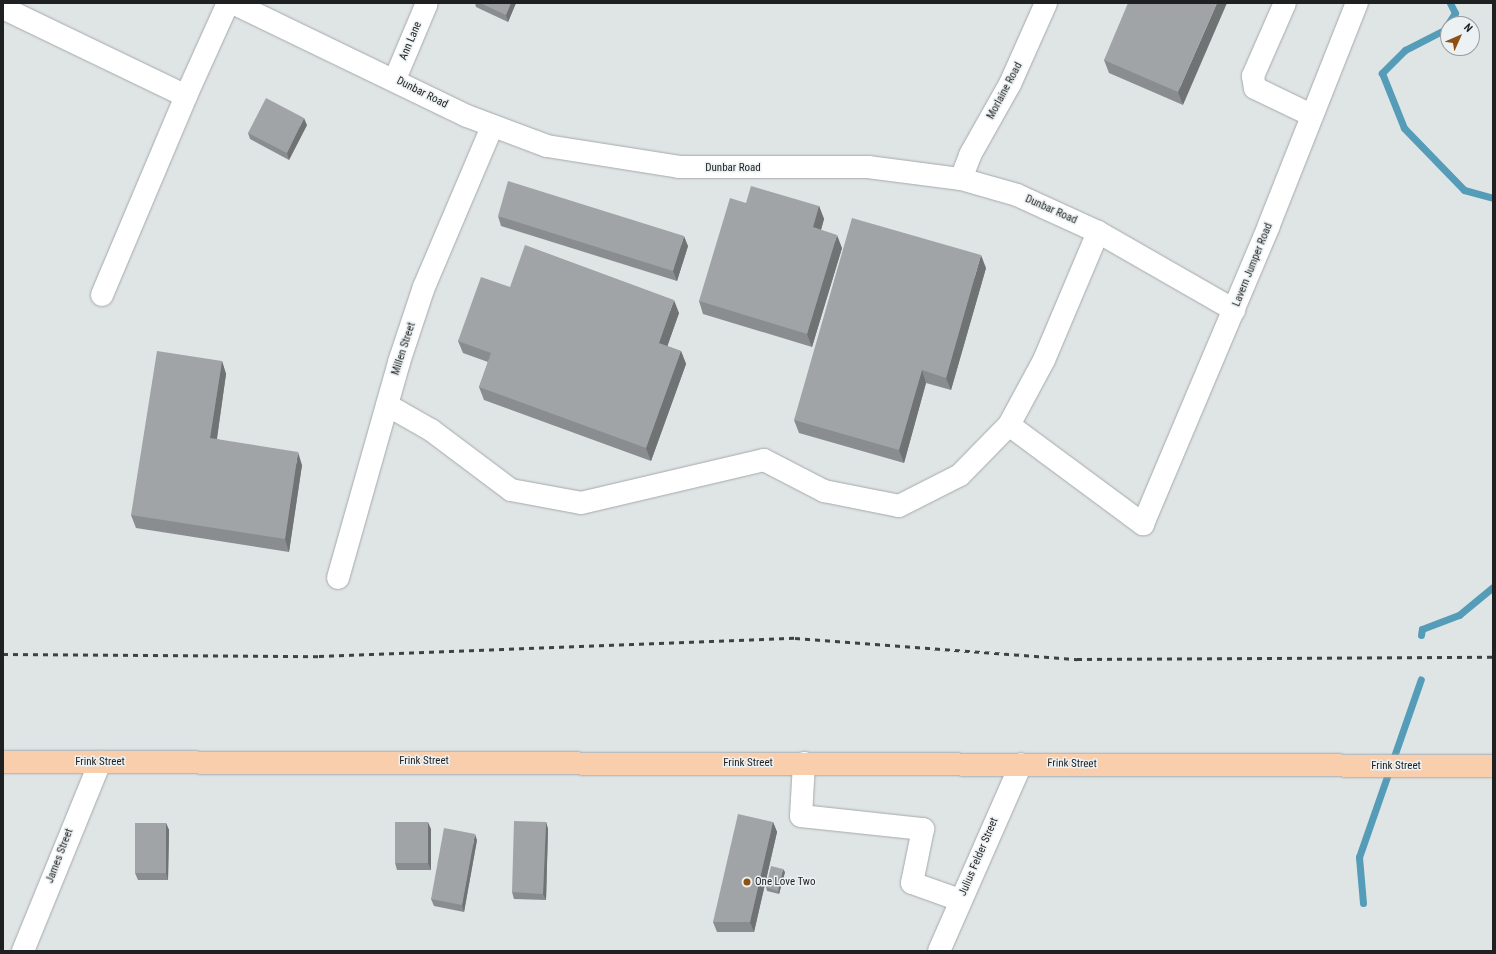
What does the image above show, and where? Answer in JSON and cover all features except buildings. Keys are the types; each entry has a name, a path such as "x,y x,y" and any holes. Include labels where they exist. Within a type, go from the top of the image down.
{"main road":[{"name":"Frink Street","path":"3,762 804,763 1303,767 1493,766"}],"street":[{"path":"102,296 186,96 228,3"},
{"name":"Dunbar Road","path":"233,3 492,127 548,146 678,167 868,167 961,179 1017,195 1098,232 1234,310"},
{"name":"Ann Lane","path":"394,79 426,3"},
{"name":"Morlaine Road","path":"961,179 970,154 1010,84 1046,3"},
{"path":"1285,3 1253,76 1255,88 1311,115"},
{"name":"Lavern Jumper Road","path":"1009,425 1143,524 1234,310 1357,3"},
{"path":"3,8 186,96"},
{"name":"Millen Street","path":"338,578 387,405 424,287 492,127"},
{"path":"387,405 432,430 510,490 581,503 764,460 824,491 899,506 960,475 1009,425 1044,360 1098,232"},
{"name":"James Street","path":"23,951 100,762"},
{"path":"804,763 801,816 923,828 912,884 960,900"},
{"name":"Julius Felder Street","path":"939,951 960,900 1021,764"}],"waterway":[{"path":"1450,3 1455,13 1444,30 1405,50 1382,73 1404,128 1464,190 1493,198"},
{"path":"1421,635 1422,629 1459,615 1493,587"},
{"path":"1363,903 1359,857 1421,679"}],"railway":[{"path":"3,654 319,656 795,638 1077,659 1493,657"}],"place":[{"name":"One Love Two","path":"747,882"}]}
